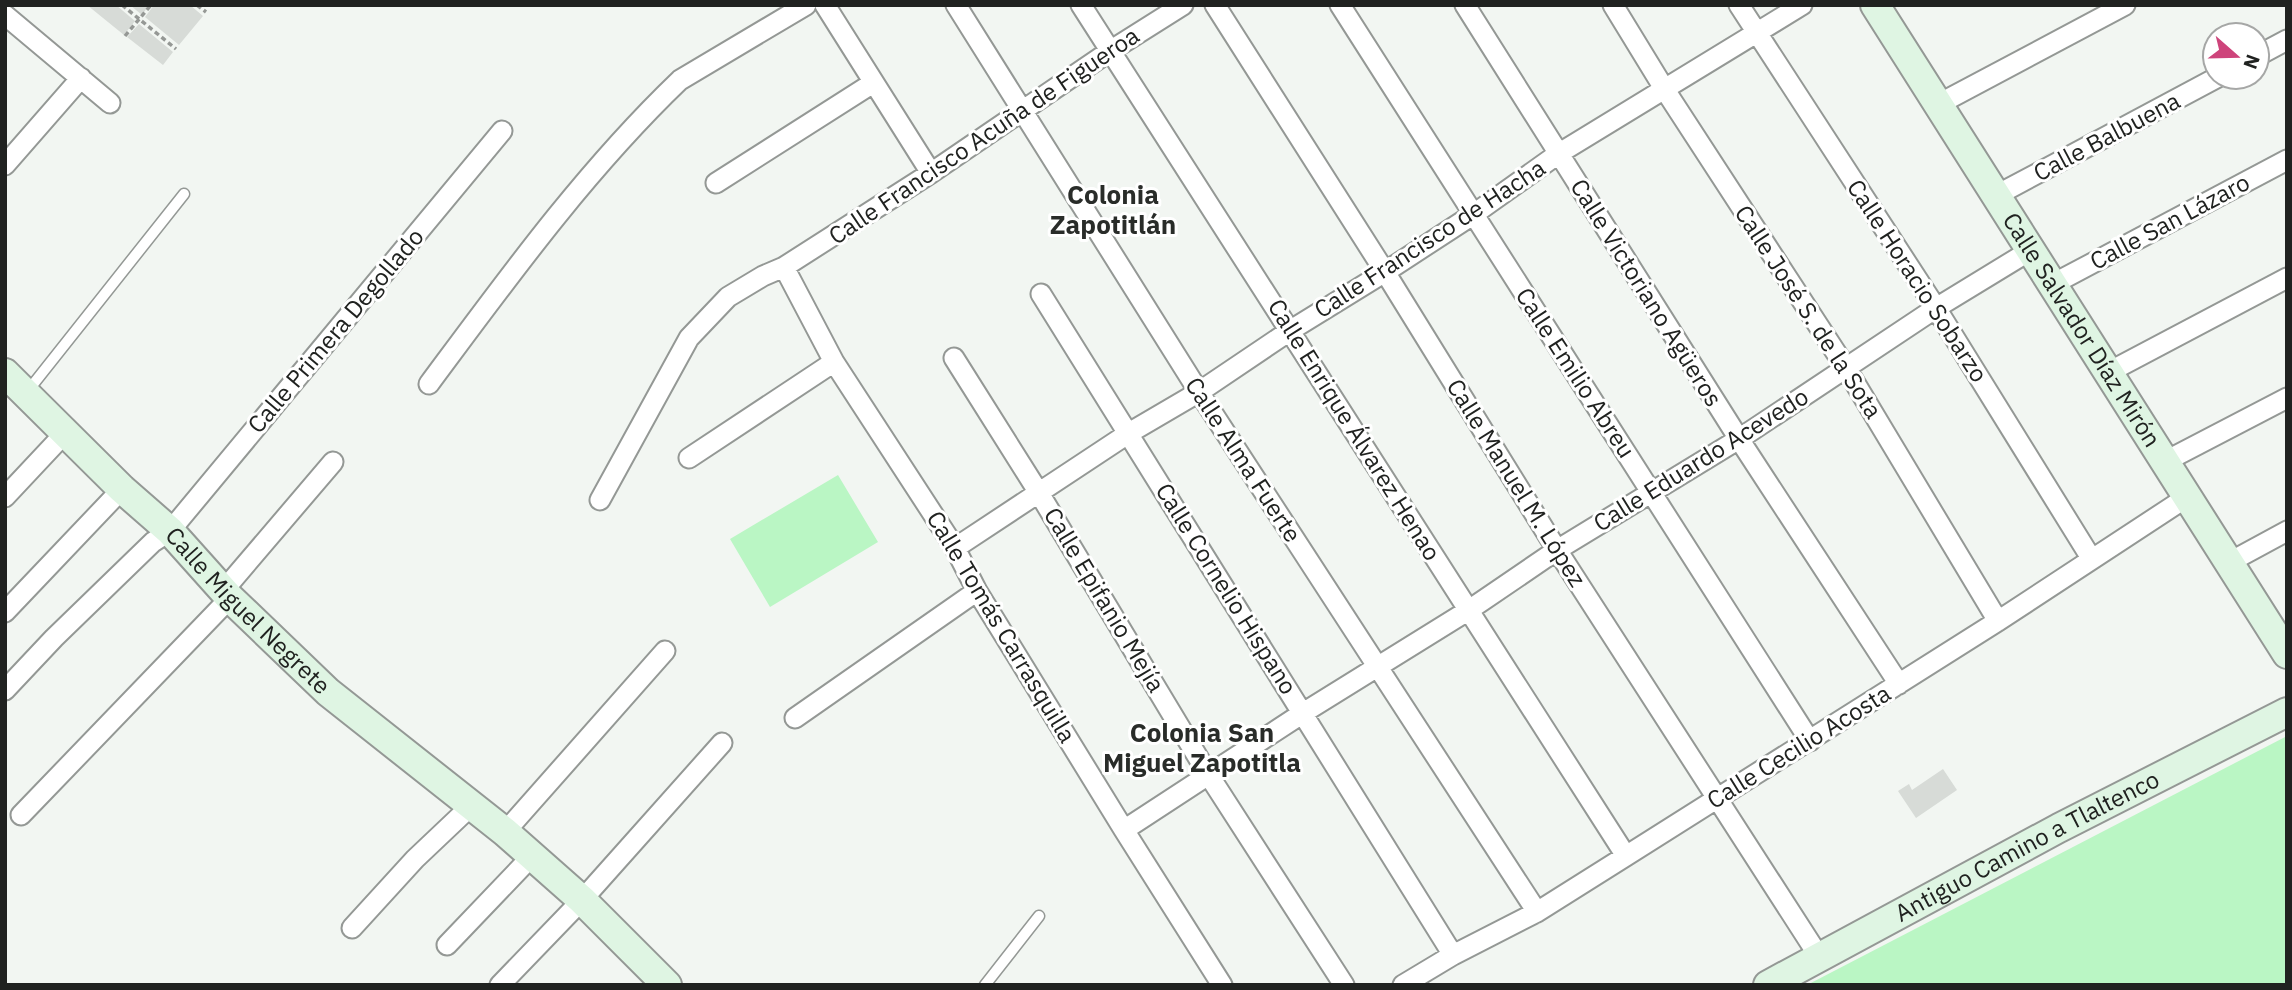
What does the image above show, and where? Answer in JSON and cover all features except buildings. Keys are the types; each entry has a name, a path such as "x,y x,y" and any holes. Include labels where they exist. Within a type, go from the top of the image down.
{"street":[{"path":"429,384 494,296 627,132 680,80 806,5"},
{"path":"825,5 931,173"},
{"name":"Calle Alma Fuerte","path":"956,5 1199,393 1537,912"},
{"name":"Calle Enrique Álvarez Henao","path":"1082,5 1626,856"},
{"name":"Calle Francisco Acuña de Figueroa","path":"600,500 689,338 729,297 763,276 785,267 1183,5"},
{"name":"Calle Manuel M. López","path":"1215,5 1557,550 1820,958"},
{"name":"Calle Emilio Abreu","path":"1340,5 1810,741"},
{"name":"Calle Victoriano Agüeros","path":"1465,5 1739,439 1899,684"},
{"name":"Calle José S. de la Sota","path":"1613,5 1665,90 1846,368 1998,621"},
{"name":"Calle Horacio Sobarzo","path":"1739,5 1936,308 2091,558"},
{"name":"Calle Francisco de Hacha","path":"955,548 1129,433 1199,393 1291,330 1474,214 1558,154 1802,5"},
{"path":"1937,104 2125,5"},
{"name":"Calle Salvador Díaz Mirón","path":"1882,7 1937,104 1995,196 2228,563 2284,644"},
{"path":"5,15 110,103"},
{"path":"2271,49 2287,40"},
{"path":"5,165 81,78"},
{"path":"716,183 873,83"},
{"name":"Calle Balbuena","path":"1995,196 2201,86"},
{"name":"Calle Primera Degollado","path":"5,690 153,542 170,531 502,131"},
{"name":"Calle San Lázaro","path":"2053,284 2287,160"},
{"name":"Calle Eduardo Acevedo","path":"1124,830 1303,713 1469,610 1557,550 1739,439 1936,308 2031,250"},
{"name":"Calle Tomás Carrasquilla","path":"785,267 834,362 955,548 977,591 1222,985"},
{"path":"2109,372 2287,278"},
{"name":"Calle Cornelio Hispano","path":"1041,295 1453,956"},
{"name":"Calle Epifanio Mejía","path":"954,358 1039,493 1208,774 1345,985"},
{"path":"689,458 834,362"},
{"name":"Calle Miguel Negrete","path":"5,373 122,488 170,531 226,594 328,692 505,832 582,900 667,985"},
{"path":"2164,462 2287,398"},
{"path":"5,496 65,433"},
{"path":"21,816 226,594 333,463"},
{"path":"5,612 122,488"},
{"name":"Calle Cecilio Acosta","path":"1403,985 1537,912 1998,621 2187,497"},
{"path":"2228,563 2287,531"},
{"path":"795,718 977,591"},
{"path":"505,832 665,650"},
{"name":"Antiguo Camino a Tlaltenco","path":"1768,985 2059,828 2287,712"},
{"path":"500,985 582,900 722,743"},
{"path":"352,928 415,859 472,805"},
{"path":"447,945 532,856"}],"lane":[{"path":"27,393 184,194"},
{"path":"985,985 1039,916"}],"path":[{"path":"122,5 176,49"},
{"path":"125,36 151,5"},
{"path":"197,5 206,12"}],"green space":[{"path":"838,475 878,542 770,607 730,539"},
{"path":"2287,736 2287,985 1807,985"}],"district":[{"name":"Colonia Zapotitlán","path":"1113,210"},
{"name":"Colonia San Miguel Zapotitla","path":"1202,748"}]}
